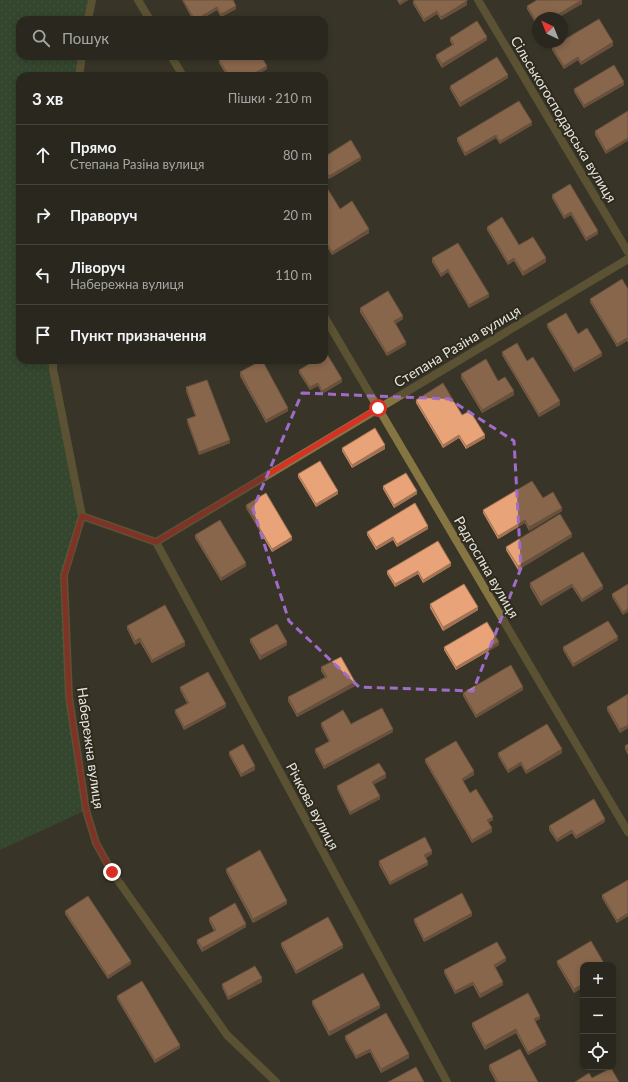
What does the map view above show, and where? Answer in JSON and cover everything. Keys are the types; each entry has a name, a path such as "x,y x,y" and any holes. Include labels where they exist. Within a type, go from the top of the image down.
{"street":[{"path":"89,16 92,0"},
{"path":"138,0 148,16"},
{"name":"Сільськогосподарська вулиця","path":"478,0 628,252"},
{"path":"80,72 81,60"},
{"path":"173,60 181,72"},
{"name":"Степана Разіна вулиця","path":"156,542 628,259"},
{"name":"Радгоспна вулиця","path":"328,323 628,832"},
{"name":"Набережна вулиця","path":"53,364 82,516 64,576 69,697 86,810 96,843 112,872 228,1035 276,1082"},
{"path":"82,516 156,542"},
{"name":"Річкова вулиця","path":"156,542 447,1082"}],"highlighted area":[{"path":"302,393 449,399 514,441 521,568 473,691 359,687 289,621 253,509"}],"green space":[{"path":"0,0 92,0 89,16 16,16 16,60 81,60 80,72 16,72 16,364 54,364 82,516 64,576 69,697 86,810 0,850"}],"building":[{"path":"183,0 233,0 236,6 221,14 217,7 202,16 193,16"},
{"path":"537,0 582,0 562,12 532,12 532,14 527,6"},
{"path":"413,1 467,1 441,17 437,11 424,19"},
{"path":"599,19 613,42 581,62 578,57 564,66 553,48 568,48 568,37"},
{"path":"477,21 487,37 442,64 436,55 454,44 450,38"},
{"path":"497,57 508,75 460,103 450,86"},
{"path":"219,60 263,60 267,66 257,72 226,72"},
{"path":"614,65 624,82 584,105 574,89"},
{"path":"519,101 532,122 500,141 496,135 465,153 457,138"},
{"path":"628,111 628,138 606,151 595,131"},
{"path":"351,140 361,157 329,176 328,154"},
{"path":"570,184 598,231 586,238 571,212 564,216 552,195"},
{"path":"328,190 340,209 352,201 369,229 332,252 328,246"},
{"path":"502,217 519,245 533,237 546,258 523,272 514,258 508,262 487,227"},
{"path":"458,243 489,294 469,305 448,269 441,274 432,258"},
{"path":"622,279 628,289 628,339 627,338 617,344 590,299"},
{"path":"388,291 403,316 394,321 406,342 387,353 360,308"},
{"path":"566,313 578,334 587,328 602,353 574,369 547,324"},
{"path":"517,343 527,361 533,357 560,401 539,414 502,352"},
{"path":"328,356 342,379 322,391 318,383 310,387 299,370 309,364 328,364"},
{"path":"486,359 498,381 505,377 514,391 482,410 461,374"},
{"path":"255,364 264,364 288,408 266,420 240,372"},
{"path":"207,380 230,440 199,452 187,419 196,416 186,387"},
{"path":"443,383 462,415 470,411 485,435 466,446 459,435 443,445 416,400"},
{"path":"375,428 385,445 352,465 342,448"},
{"path":"320,461 338,491 316,504 298,474"},
{"path":"406,473 417,491 394,505 383,486"},
{"path":"532,481 543,498 553,492 562,508 529,527 525,520 498,536 483,510"},
{"path":"266,493 292,537 272,549 246,505"},
{"path":"415,503 428,526 397,544 393,537 376,547 367,532"},
{"path":"560,514 572,534 518,566 506,547"},
{"path":"220,520 246,563 221,578 195,535"},
{"path":"438,541 451,563 423,580 418,571 395,584 387,571"},
{"path":"583,552 603,586 582,599 572,584 541,602 530,583"},
{"path":"464,584 478,607 443,627 430,604"},
{"path":"628,584 628,609 623,612 612,594"},
{"path":"165,605 185,642 152,660 140,638 135,641 127,626"},
{"path":"608,621 618,637 573,664 563,647"},
{"path":"487,622 499,642 456,667 444,647"},
{"path":"277,624 287,642 260,656 250,639"},
{"path":"341,657 355,682 297,714 288,697 327,677 321,667"},
{"path":"511,665 523,687 476,715 463,693"},
{"path":"208,672 226,704 184,727 175,710 189,703 180,687"},
{"path":"628,694 628,725 620,729 607,707"},
{"path":"382,708 393,729 324,766 315,749 330,741 321,723 343,710 351,724"},
{"path":"547,724 562,749 526,771 521,762 508,770 498,753"},
{"path":"456,741 474,771 462,779 470,793 476,789 493,817 487,820 492,828 472,840 425,759"},
{"path":"243,744 255,766 241,774 229,752"},
{"path":"628,744 628,751 625,746"},
{"path":"379,763 386,774 372,782 380,796 350,812 337,786"},
{"path":"594,799 605,819 576,836 572,830 557,839 549,826"},
{"path":"425,837 432,851 424,855 428,862 390,882 379,861"},
{"path":"260,850 287,901 253,919 226,869"},
{"path":"628,880 628,913 617,920 602,895"},
{"path":"462,893 472,913 424,939 414,919"},
{"path":"88,896 131,961 108,976 65,911"},
{"path":"235,903 246,924 202,948 197,940 216,930 209,918"},
{"path":"328,917 343,945 296,971 281,943"},
{"path":"591,941 603,962 580,962 580,986 574,989 557,961"},
{"path":"497,942 506,958 494,965 503,982 480,994 473,982 455,991 444,970"},
{"path":"255,966 262,978 228,997 222,984"},
{"path":"363,973 380,1005 329,1032 312,1001"},
{"path":"142,981 180,1045 155,1060 117,996"},
{"path":"528,993 540,1016 534,1019 546,1042 528,1052 516,1029 485,1046 472,1023"},
{"path":"386,1013 409,1054 381,1069 370,1049 356,1056 345,1036"},
{"path":"520,1049 538,1082 498,1082 489,1065"},
{"path":"416,1067 424,1082 388,1082"},
{"path":"607,1070 612,1070 619,1082 575,1082 589,1073 592,1078"}],"route":[{"path":"112,872 96,843 86,810 69,697 64,576 82,516 156,542 378,408"}]}
